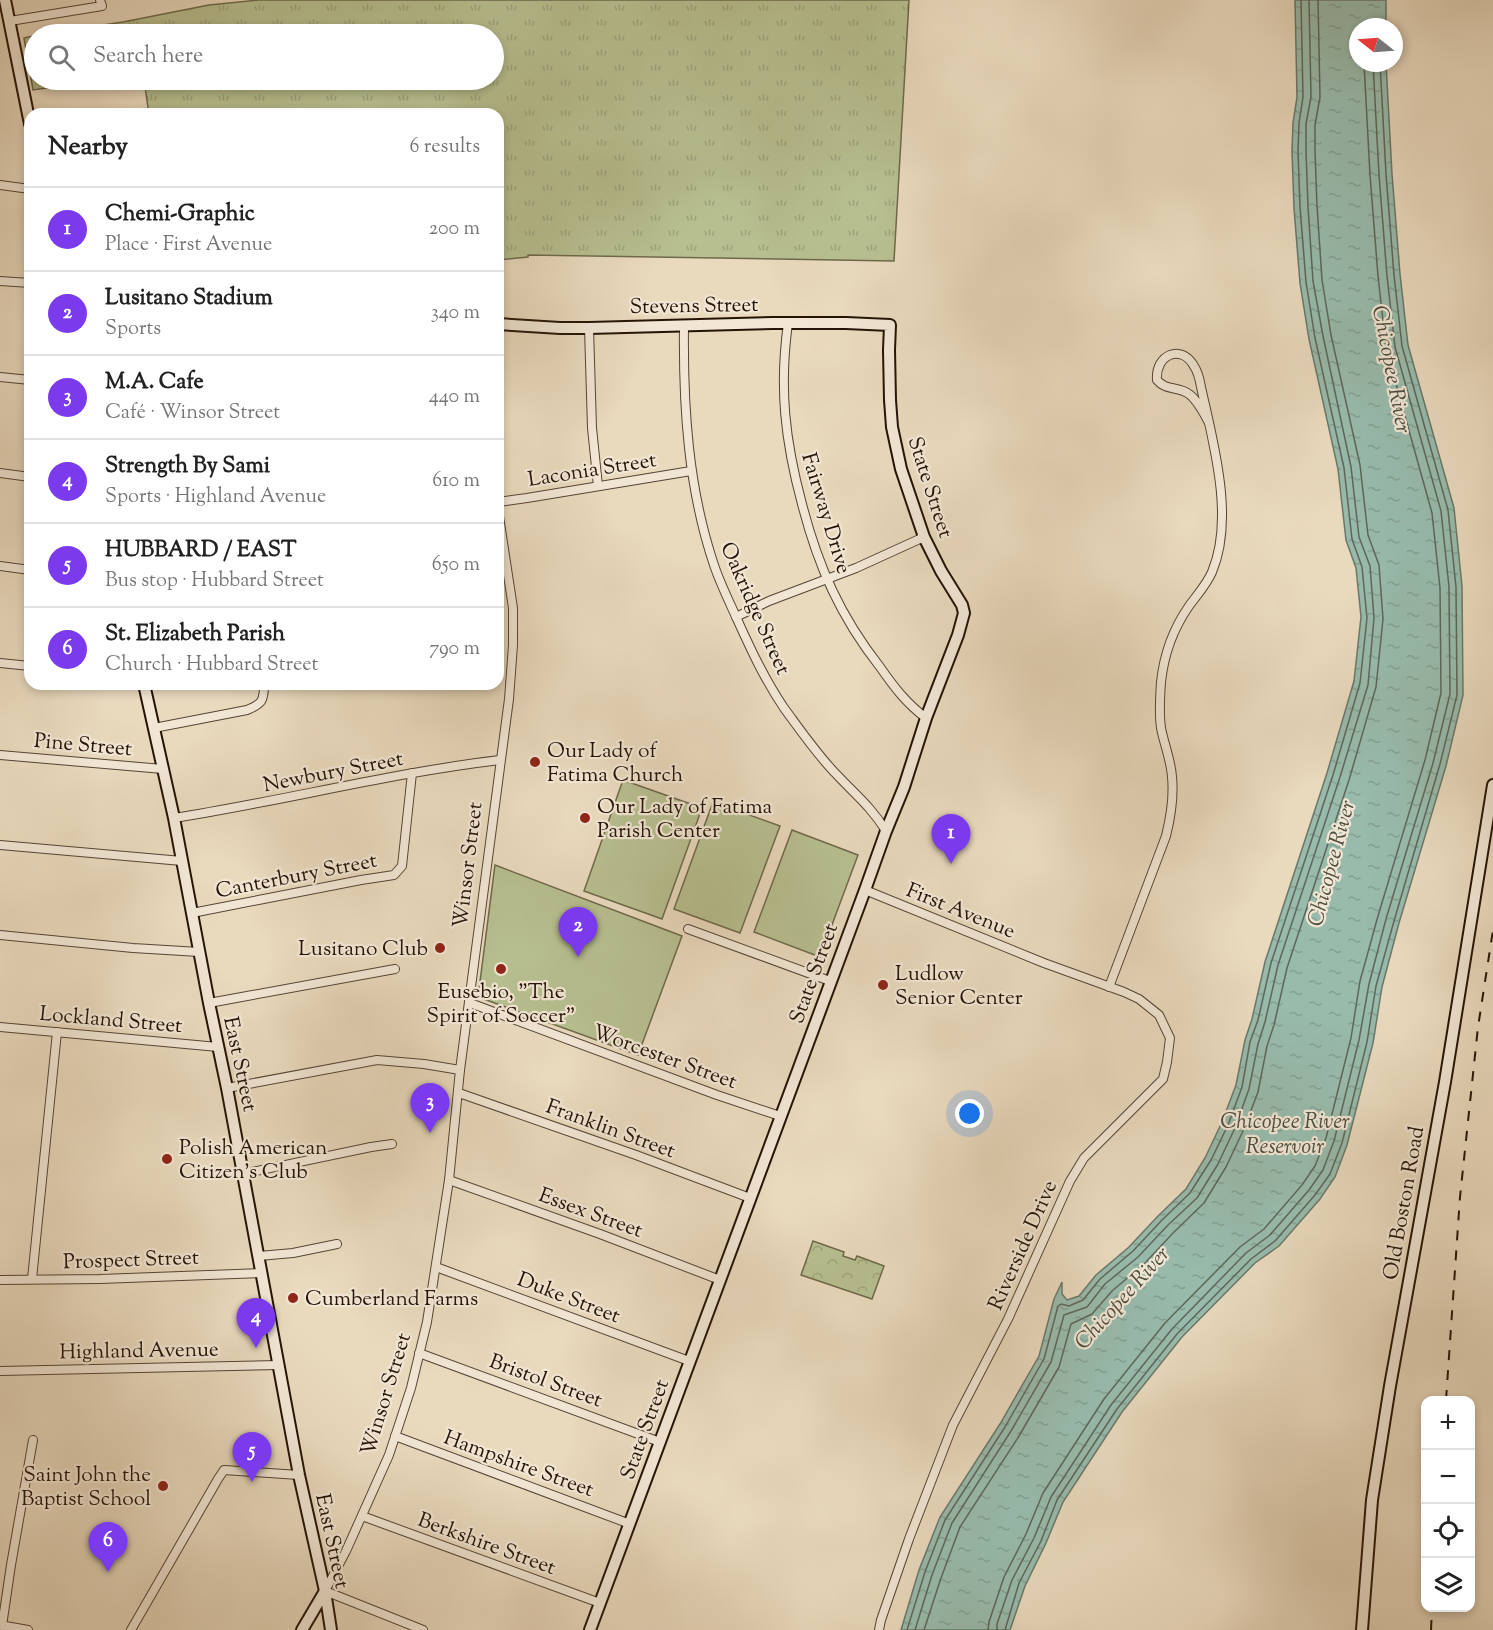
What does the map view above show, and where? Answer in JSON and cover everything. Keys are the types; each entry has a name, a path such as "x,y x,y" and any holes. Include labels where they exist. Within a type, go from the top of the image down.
{"street":[{"path":"5,0 27,108"},
{"path":"10,21 102,6 100,0"},
{"path":"0,185 24,188"},
{"path":"0,281 24,283"},
{"name":"Stevens Street","path":"504,324 560,328 788,323 891,325"},
{"name":"Fairway Drive","path":"788,323 783,355 786,430 801,503 816,554 847,619 868,652 909,705 926,718"},
{"name":"State Street","path":"590,1630 904,787 964,613 962,605 924,537 901,469 892,427 888,372 891,325"},
{"name":"Oakridge Street","path":"684,326 685,393 691,471 700,518 714,567 752,653 784,707 817,753 875,814 886,831"},
{"path":"589,328 592,428 598,486"},
{"path":"1109,987 1166,836 1171,814 1172,774 1161,726 1161,684 1165,658 1178,625 1212,572 1219,549 1222,508 1220,485 1209,423 1200,383 1194,364 1187,358 1180,354 1173,354 1163,359 1157,372 1157,380 1166,388 1182,390 1188,394 1199,406 1209,423"},
{"path":"0,377 24,379"},
{"name":"Laconia Street","path":"504,501 691,471"},
{"path":"0,473 24,476"},
{"path":"736,617 769,601 924,537"},
{"name":"Winsor Street","path":"302,1630 346,1551 379,1480 411,1388 427,1322 449,1180 460,1070 508,699 513,608 504,545"},
{"path":"0,566 24,569"},
{"path":"0,663 24,665"},
{"name":"East Street","path":"145,690 174,818 209,1004 228,1088 278,1365 331,1630"},
{"path":"154,728 256,707 262,701 264,690"},
{"name":"Pine Street","path":"0,755 163,769"},
{"name":"Newbury Street","path":"174,818 449,766 500,760"},
{"name":"Canterbury Street","path":"192,913 394,875 402,866 412,773"},
{"name":"Old Boston Road","path":"1362,1630 1372,1500 1493,785"},
{"path":"0,845 182,861"},
{"name":"First Avenue","path":"865,890 1044,963"},
{"path":"688,929 830,981"},
{"path":"0,935 199,952"},
{"name":"Riverside Drive","path":"879,1630 909,1539 953,1425 1008,1319 1070,1181 1084,1158 1162,1079 1167,1062 1170,1038 1159,1015 1140,999 1044,963"},
{"path":"209,1004 395,969"},
{"name":"Worcester Street","path":"470,1003 717,1095 780,1116"},
{"name":"Lockland Street","path":"0,1027 218,1047"},
{"path":"32,1279 57,1032"},
{"path":"228,1088 377,1060 460,1070"},
{"name":"Franklin Street","path":"459,1092 750,1198"},
{"path":"243,1174 392,1144"},
{"name":"Essex Street","path":"449,1180 720,1280"},
{"path":"259,1256 292,1253 337,1244"},
{"name":"Duke Street","path":"436,1267 689,1361"},
{"name":"Prospect Street","path":"0,1280 262,1273"},
{"name":"Bristol Street","path":"419,1353 660,1442"},
{"name":"Highland Avenue","path":"0,1371 278,1365"},
{"name":"Hampshire Street","path":"395,1436 630,1524"},
{"path":"28,1630 1,1625 33,1440"},
{"path":"132,1630 225,1470 299,1475"},
{"name":"Berkshire Street","path":"362,1516 600,1603"},
{"path":"325,1591 423,1630"}],"green space":[{"path":"259,0 909,0 894,261 528,255 528,257 504,259 504,108 148,108 145,90 504,90 504,24 110,24 209,5"},
{"path":"623,780 702,808 662,919 584,891"},
{"path":"713,802 780,826 740,933 674,909"},
{"path":"792,830 858,855 820,957 754,932"},
{"path":"495,865 682,936 638,1055 478,997"},
{"path":"813,1241 844,1252 843,1256 855,1260 857,1256 884,1266 872,1299 801,1275"}],"water":[{"name":"Chicopee River Reservoir","path":"1295,0 1386,0 1386,18 1349,18 1349,72 1386,72 1392,174 1408,345 1454,508 1462,586 1463,695 1446,766 1399,923 1382,987 1373,1043 1347,1145 1335,1177 1320,1199 1279,1246 1255,1263 1182,1337 1122,1412 1063,1502 1025,1586 1010,1630 901,1630 919,1570 940,1517 1000,1424 1039,1356 1054,1299 1062,1282 1062,1294 1067,1300 1079,1296 1096,1275 1129,1247 1186,1189 1205,1158 1236,1085 1265,962 1327,773 1354,681 1361,617 1356,568 1346,540 1338,469 1309,339 1300,283 1292,151 1297,97"}],"railway":[{"path":"1446,1396 1460,1197 1478,1027 1493,930"},
{"path":"1431,1630 1432,1612"}],"place":[{"name":"Our Lady of Fatima Church","path":"535,762"},
{"name":"Our Lady of Fatima Parish Center","path":"585,818"},
{"name":"Chemi-Graphic","path":"951,864"},
{"name":"Lusitano Club","path":"440,948"},
{"name":"Lusitano Stadium","path":"578,957"},
{"name":"Eusebio, \"The Spirit of Soccer\"","path":"501,969"},
{"name":"Ludlow Senior Center","path":"883,985"},
{"name":"M.A. Cafe","path":"430,1133"},
{"name":"Polish American Citizen's Club","path":"167,1159"},
{"name":"Cumberland Farms","path":"293,1298"},
{"name":"Strength By Sami","path":"256,1348"},
{"name":"HUBBARD / EAST","path":"252,1482"},
{"name":"Saint John the Baptist School","path":"163,1486"},
{"name":"St. Elizabeth Parish","path":"108,1572"}],"water label":[{"name":"Chicopee River","path":"1393,369"},
{"name":"Chicopee River","path":"1330,863"},
{"name":"Chicopee River","path":"1121,1297"}]}
